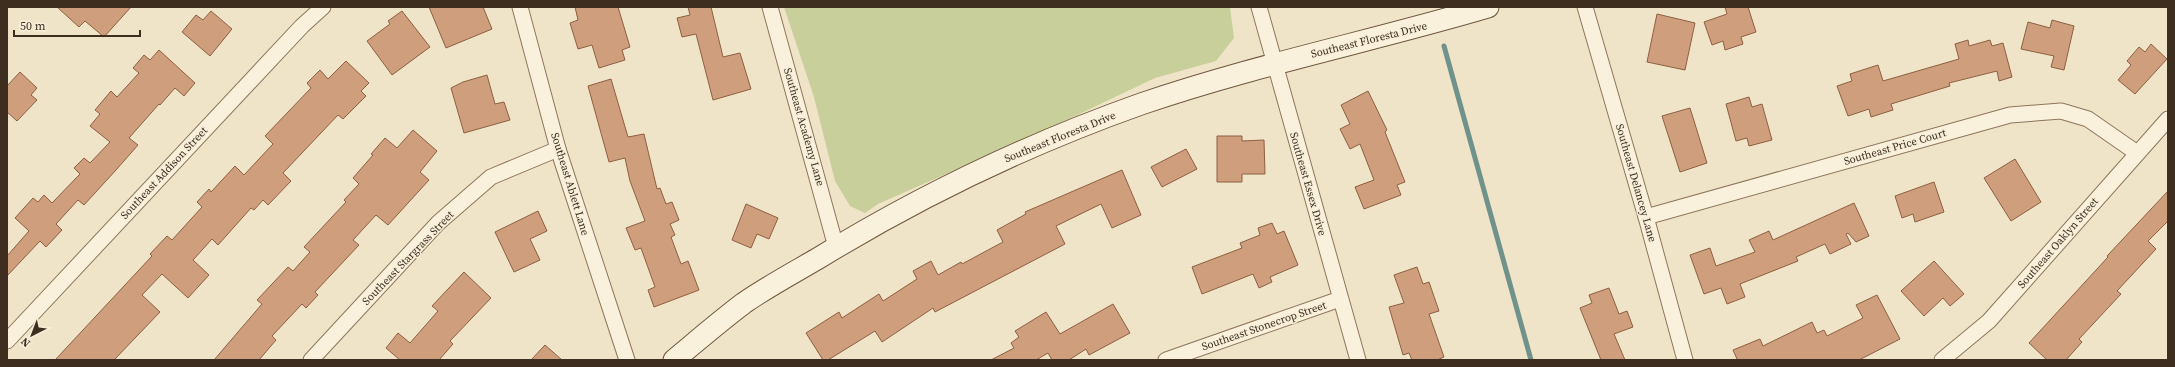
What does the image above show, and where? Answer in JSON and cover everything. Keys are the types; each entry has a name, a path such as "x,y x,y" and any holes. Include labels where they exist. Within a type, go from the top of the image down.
{"street":[{"name":"Southeast Addison Street","path":"7,341 302,26 323,7"},
{"name":"Southeast Ablett Lane","path":"520,7 558,149 627,360"},
{"name":"Southeast Academy Lane","path":"770,7 836,247"},
{"name":"Southeast Essex Drive","path":"1259,7 1358,360"},
{"name":"Southeast Floresta Drive","path":"674,360 744,303 836,247 930,194 1044,142 1142,104 1275,64 1488,7"},
{"name":"Southeast Delancey Lane","path":"1585,7 1646,217 1685,360"},
{"name":"Southeast Price Court","path":"1646,217 2010,115 2061,111 2088,119 2137,153"},
{"name":"Southeast Oaklyn Street","path":"1942,360 1989,321 2168,119"},
{"name":"Southeast Stargrass Street","path":"311,360 438,223 485,182 491,177 558,149"},
{"name":"Southeast Stonecrop Street","path":"1166,360 1340,300"}],"green space":[{"path":"784,7 1230,7 1234,38 1216,61 1155,78 1050,128 878,204 865,213 850,206 835,181 814,97"}],"building":[{"path":"57,7 131,7 104,37 85,21 79,27"},
{"path":"429,7 483,7 492,29 446,48"},
{"path":"575,7 618,7 630,47 622,50 625,60 599,68 592,45 578,49 570,23 578,20"},
{"path":"688,7 711,7 723,57 740,53 751,89 713,100 696,34 682,37 677,18 690,15"},
{"path":"1725,7 1748,7 1756,32 1741,37 1743,44 1725,50 1723,41 1712,45 1704,22 1727,14"},
{"path":"211,11 232,29 210,56 182,32 196,15 203,20"},
{"path":"402,11 430,47 392,75 367,41 390,24 388,21"},
{"path":"1657,14 1695,23 1685,70 1647,62"},
{"path":"2052,20 2074,26 2064,70 2051,67 2054,56 2021,49 2028,22 2050,28"},
{"path":"1968,40 1969,46 1990,40 1992,46 2003,43 2012,77 1999,81 1997,71 1949,83 1950,86 1891,104 1893,110 1871,117 1869,109 1848,116 1837,86 1852,81 1850,74 1878,65 1883,81 1959,59 1955,44"},
{"path":"2151,44 2167,59 2135,94 2118,80 2131,65 2127,61 2139,47 2145,52"},
{"path":"159,50 195,83 184,96 175,88 160,105 159,104 129,138 138,145 116,170 84,205 78,200 56,224 62,230 46,247 40,241 7,276 7,256 29,231 15,218 33,198 38,202 44,195 52,203 80,174 74,168 84,158 90,163 110,142 90,126 100,114 95,110 111,91 117,97 139,73 133,68 144,55 150,60"},
{"path":"346,61 369,83 361,91 366,96 343,119 338,115 283,173 291,181 268,205 263,200 254,210 251,208 218,245 212,239 193,260 209,275 188,298 162,274 142,295 160,312 114,360 55,360 152,256 150,254 167,236 172,240 202,207 197,202 209,189 211,192 235,166 244,175 273,144 265,136 311,88 307,83 320,70 328,79"},
{"path":"20,72 37,88 31,95 37,100 17,121 7,112 7,86"},
{"path":"487,75 495,104 504,102 510,120 464,133 451,88 463,82"},
{"path":"611,79 628,137 644,134 657,189 660,188 666,204 672,202 679,220 670,224 675,235 671,237 681,264 688,261 699,290 654,307 648,290 655,287 641,248 635,250 626,228 645,221 630,181 625,158 609,162 588,86"},
{"path":"1368,91 1387,130 1385,132 1405,182 1397,185 1401,195 1364,209 1355,187 1374,180 1360,144 1350,149 1340,129 1350,124 1341,105"},
{"path":"1749,97 1752,107 1762,104 1772,140 1749,146 1747,138 1736,141 1726,104"},
{"path":"1690,108 1707,163 1680,172 1662,116"},
{"path":"413,130 437,151 420,172 429,180 388,225 376,215 353,240 359,245 315,292 318,295 306,308 302,304 272,336 276,340 259,360 214,360 262,304 257,300 288,267 293,271 310,252 304,247 346,202 344,200 359,184 353,178 373,155 371,154 385,138 397,148"},
{"path":"1217,136 1242,136 1242,141 1264,140 1265,174 1242,174 1242,182 1217,182"},
{"path":"1186,149 1197,169 1162,187 1151,167"},
{"path":"2015,159 2041,202 2011,221 1984,178"},
{"path":"1122,170 1141,215 1112,228 1101,204 1056,226 1065,244 935,312 933,308 882,342 875,331 828,360 823,360 806,333 839,312 842,318 879,294 883,301 917,279 913,271 931,261 938,275 961,262 962,264 1003,242 997,230 1026,214 1025,212"},
{"path":"1934,182 1944,212 1915,222 1913,214 1902,218 1895,196"},
{"path":"2168,191 2168,221 2148,241 2156,249 2117,291 2121,294 2079,339 2082,342 2066,360 2047,360 2029,343"},
{"path":"1854,203 1869,236 1856,242 1848,233 1846,234 1851,244 1830,254 1825,244 1796,257 1798,261 1740,284 1745,297 1727,304 1721,288 1704,294 1690,255 1710,248 1716,266 1755,252 1749,240 1769,231 1773,240"},
{"path":"746,204 778,218 769,239 757,234 751,248 732,240"},
{"path":"538,211 547,231 530,239 540,260 514,272 495,232"},
{"path":"1272,223 1277,234 1284,231 1298,265 1270,277 1272,282 1259,288 1253,274 1202,294 1192,267 1242,248 1240,243 1260,235 1258,228"},
{"path":"1934,261 1964,294 1950,306 1943,298 1924,316 1901,291"},
{"path":"1417,267 1423,284 1429,282 1439,311 1429,314 1444,357 1437,360 1412,360 1409,353 1403,355 1389,307 1404,303 1394,275"},
{"path":"464,272 491,298 450,341 453,344 439,360 400,360 386,348 398,333 410,343 438,311 432,306"},
{"path":"1609,288 1619,314 1627,311 1633,327 1614,334 1625,360 1601,360 1580,308 1592,303 1589,295"},
{"path":"1877,295 1900,339 1859,360 1735,360 1737,359 1733,350 1760,339 1763,346 1812,322 1817,333 1824,330 1827,336 1863,318 1856,305"},
{"path":"1113,304 1130,333 1089,355 1086,349 1069,360 1052,360 1048,353 1036,360 991,360 1014,348 1011,343 1019,337 1015,331 1046,312 1060,334"},
{"path":"545,345 562,360 531,360"}],"waterway":[{"path":"1444,46 1531,360"}]}
